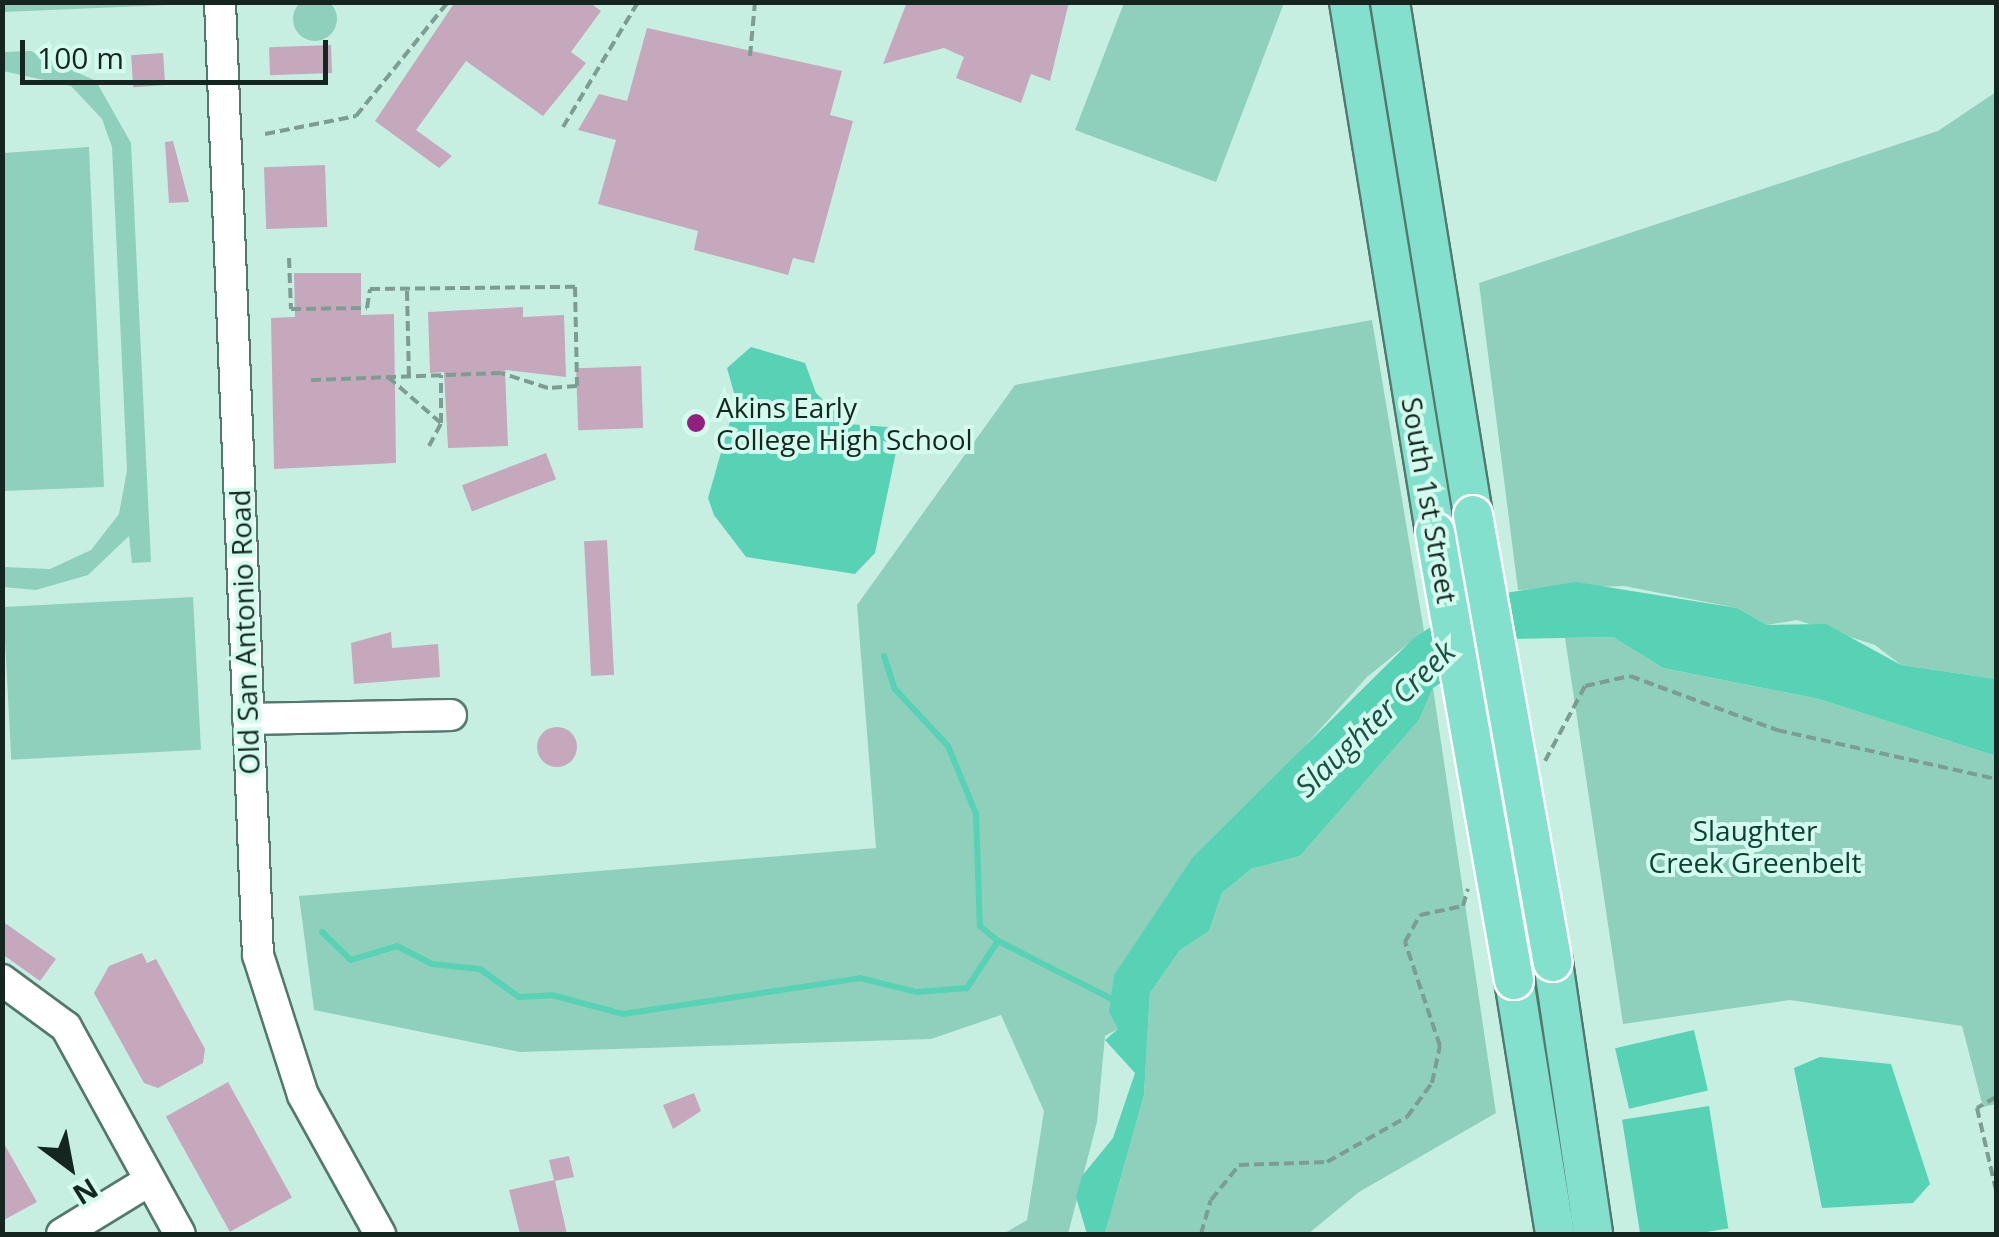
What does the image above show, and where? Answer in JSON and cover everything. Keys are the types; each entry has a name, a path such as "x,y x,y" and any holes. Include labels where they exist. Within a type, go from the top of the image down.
{"main road":[{"name":"South 1st Street","path":"1349,2 1555,1234"},
{"name":"South 1st Street","path":"1390,2 1553,962 1594,1234"}],"street":[{"name":"Old San Antonio Road","path":"220,2 258,955 303,1095 374,1232"},
{"path":"248,719 451,715"},
{"path":"2,980 66,1026 180,1234"},
{"path":"62,1234 150,1180"}],"path":[{"path":"265,134 356,116 448,2"},
{"path":"563,127 638,2"},
{"path":"750,56 755,2"},
{"path":"289,258 291,308 367,308 370,289 575,287 576,386 441,374 306,380"},
{"path":"407,289 409,376"},
{"path":"429,446 441,423 441,374"},
{"path":"388,377 441,423"},
{"path":"1996,1097 1977,1108 1996,1190"}],"green space":[{"path":"315,-3 331,3 337,19 331,35 315,41 299,35 293,19 299,3"},
{"path":"3,3 168,5 3,12"},
{"path":"1124,3 1284,3 1216,182 1075,130"},
{"path":"31,51 96,81 131,143 151,562 132,563 129,536 88,575 36,590 3,587 3,567 50,569 91,550 119,514 127,470 112,147 102,119 71,86 3,71 3,52"},
{"path":"1996,92 1996,679 1901,665 1875,645 1797,620 1767,625 1737,608 1624,586 1518,590 1479,283 1938,131"},
{"path":"89,147 104,487 3,491 3,153"},
{"path":"1372,320 1424,631 1367,677 1219,842 1193,857 1118,1029 1105,1036 1097,1122 1068,1234 1003,1234 1027,1220 1044,1111 1001,1015 931,1039 520,1052 314,1010 299,896 876,848 857,605 1015,385"},
{"path":"193,597 201,750 11,760 3,607"},
{"name":"Slaughter Creek Greenbelt","path":"1613,637 1663,668 1819,699 1996,756 1996,1104 1983,1107 1962,1026 1790,1000 1623,1024 1565,638"},
{"path":"1433,688 1496,1113 1359,1192 1308,1234 1105,1234 1144,1095 1150,993 1180,950 1209,931 1222,893 1251,869 1300,856 1419,720"}],"water":[{"path":"751,347 805,363 816,393 848,424 901,428 875,553 855,574 746,557 714,515 708,498 736,400 727,368"},
{"name":"Slaughter Creek","path":"1576,582 1737,608 1767,625 1826,624 1901,665 1996,679 1996,756 1819,699 1663,668 1613,637 1508,639 1433,688 1419,720 1300,856 1251,869 1222,893 1209,931 1180,950 1150,993 1144,1095 1105,1234 1087,1234 1076,1197 1082,1176 1113,1138 1135,1073 1105,1040 1118,1029 1109,1012 1114,975 1193,857 1414,638 1474,598"},
{"path":"1694,1030 1708,1090 1629,1109 1615,1048"},
{"path":"1820,1057 1891,1064 1930,1184 1913,1203 1822,1208 1794,1068"},
{"path":"1709,1106 1728,1228 1694,1234 1640,1234 1622,1120"}],"building":[{"path":"455,2 589,2 601,11 571,52 586,63 543,116 466,61 416,130 452,156 439,168 375,121"},
{"path":"907,2 1069,2 1050,81 1031,74 1021,103 956,78 964,57 944,48 883,64"},
{"path":"647,28 842,71 830,115 853,121 814,263 793,258 788,275 694,250 698,231 598,204 616,140 578,130 599,94 627,101"},
{"path":"331,45 332,73 270,75 269,47"},
{"path":"163,53 165,85 133,87 131,55"},
{"path":"173,141 189,202 169,203 165,142"},
{"path":"325,165 327,227 266,229 264,167"},
{"path":"294,273 361,273 361,315 394,314 396,463 274,469 271,318 295,317"},
{"path":"523,307 523,317 564,315 566,377 505,370 508,446 448,448 444,372 430,373 428,312"},
{"path":"641,366 643,428 578,430 576,368"},
{"path":"546,453 556,479 472,511 462,485"},
{"path":"607,540 614,675 591,676 584,541"},
{"path":"391,632 392,648 438,644 440,677 354,684 351,643"},
{"path":"557,727 571,733 577,747 571,761 557,767 543,761 537,747 543,733"},
{"path":"2,921 56,959 40,981 2,954"},
{"path":"142,953 147,963 156,959 205,1049 203,1063 158,1088 144,1083 94,993 109,966"},
{"path":"228,1082 292,1197 230,1232 166,1116"},
{"path":"694,1093 701,1111 673,1129 663,1105"},
{"path":"2,1140 37,1202 2,1221"},
{"path":"569,1156 574,1177 555,1181 567,1234 520,1234 509,1190 554,1180 549,1160"}],"waterway":[{"path":"884,656 895,689 948,746 976,814 980,926 998,941"},
{"path":"322,932 351,960 397,946 432,964 480,969 519,997 552,995 623,1014 860,978 917,992 967,988 998,941 1116,1001"}],"place":[{"name":"Akins Early College High School","path":"696,423"}]}
